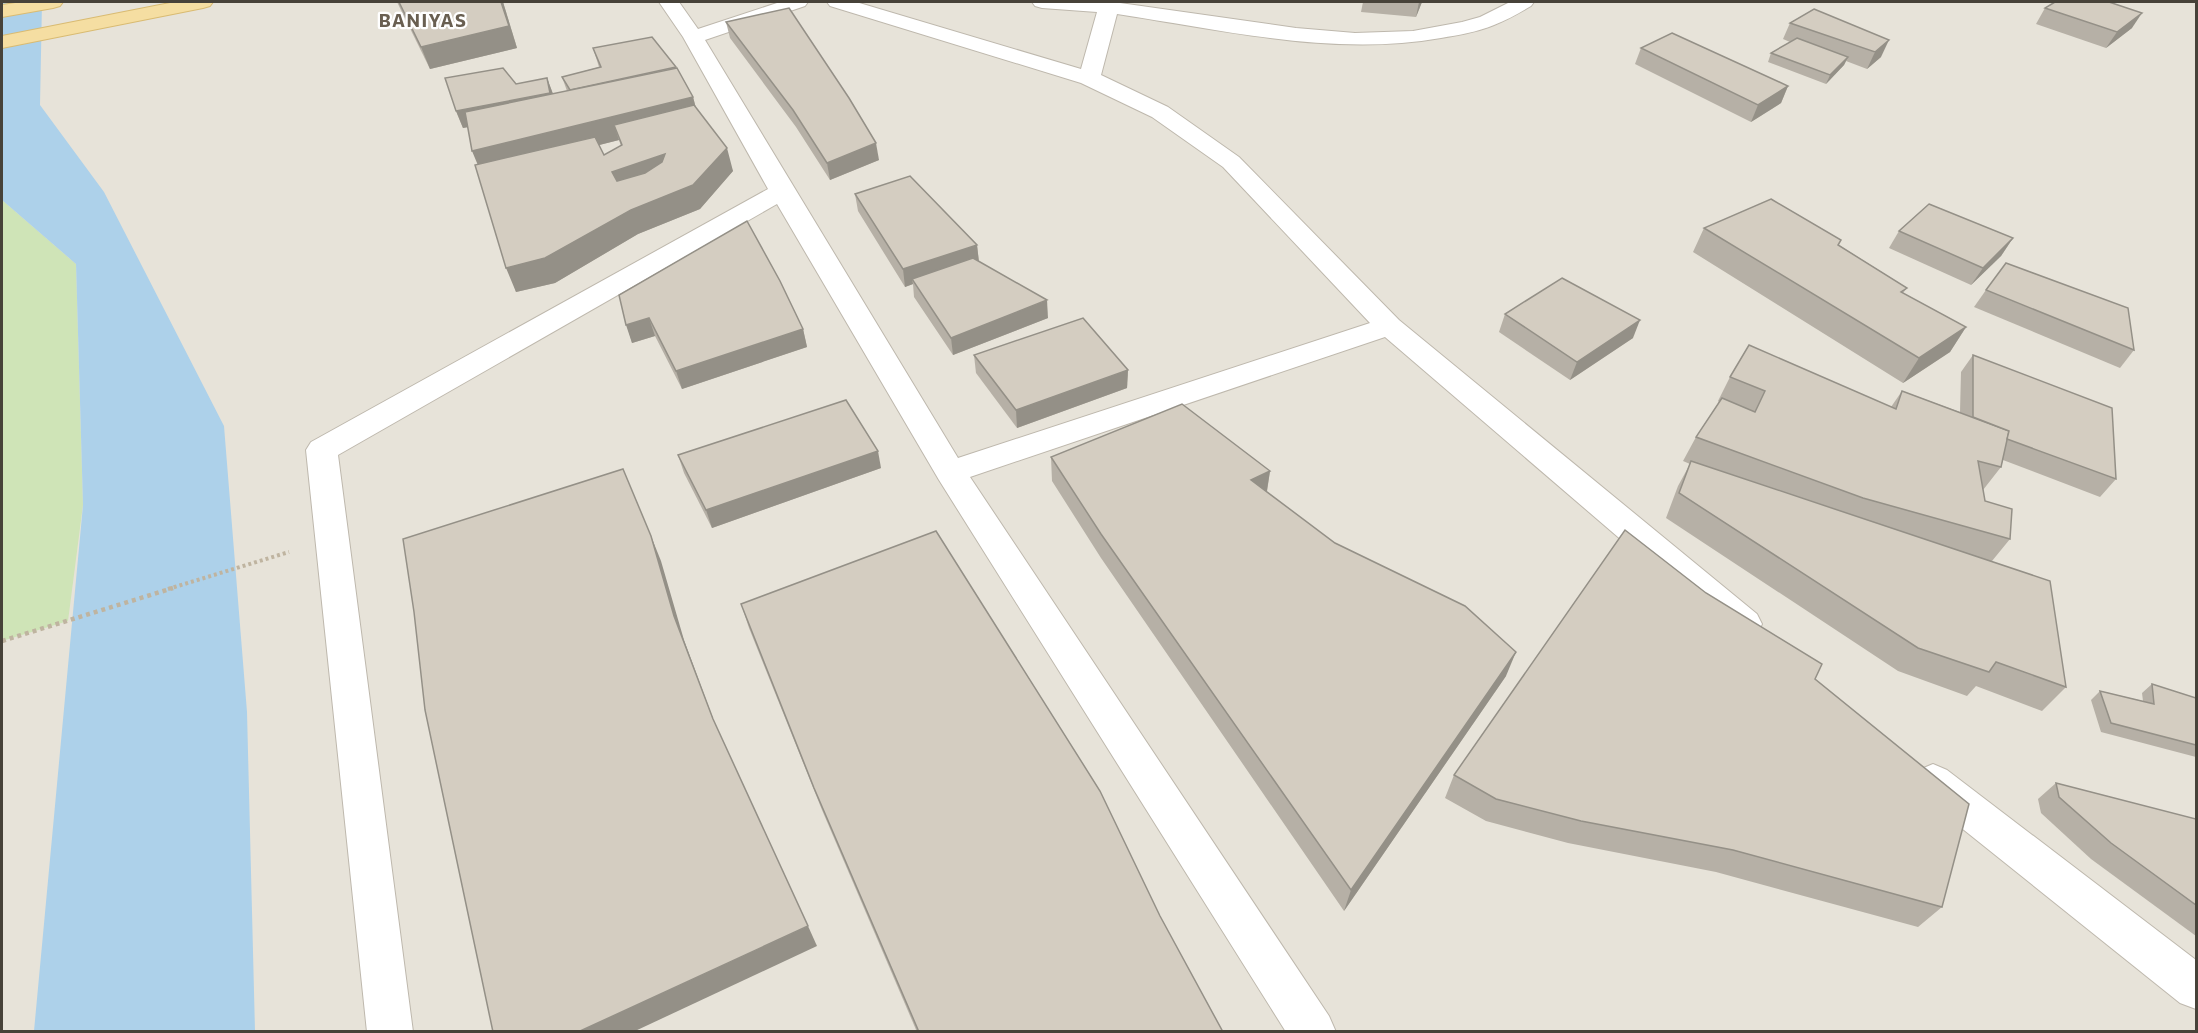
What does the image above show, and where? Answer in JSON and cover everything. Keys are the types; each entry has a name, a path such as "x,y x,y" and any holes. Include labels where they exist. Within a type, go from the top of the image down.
{"main road":[{"path":"2,12 53,2"},
{"path":"2,42 203,2"}],"street":[{"path":"669,2 693,37 782,192 950,472 1313,1032"},
{"path":"693,37 798,2"},
{"path":"837,2 1089,78 1160,112 1231,162 1389,326 1764,640"},
{"path":"1042,2 1109,7 1306,35 1385,39 1422,36 1465,28 1487,21 1524,2"},
{"path":"1089,78 1109,7"},
{"path":"390,1032 322,450 782,192"},
{"path":"950,472 1389,326"},
{"path":"1911,763 1975,817 2196,987"}],"path":[{"path":"2,641 251,564"}],"shaded area":[{"path":"2,2 2196,2 2196,1031 2,1031"}],"green space":[{"path":"2,200 76,264 83,505 68,621 2,641"}],"water":[{"path":"2,2 42,2 40,105 104,192 224,426 247,712 255,1031 34,1031 83,505 76,264 2,200"}],"building":[{"path":"399,2 501,2 509,26 421,47"},
{"path":"2055,2 2109,2 2142,13 2117,32 2045,8"},
{"path":"789,8 876,143 827,163 793,110 726,22"},
{"path":"1814,9 1889,40 1875,52 1790,23"},
{"path":"1672,33 1788,86 1758,105 1641,48"},
{"path":"652,37 676,67 570,90 562,77 601,67 593,48"},
{"path":"1797,38 1848,57 1830,75 1771,53"},
{"path":"503,68 516,84 547,78 550,93 456,111 445,78"},
{"path":"677,68 693,97 472,151 465,112"},
{"path":"694,105 727,148 693,185 631,210 545,258 506,268 475,165 595,137 604,155 622,145 614,125","holes":["665,154 662,162 645,173 617,181 612,172"]},
{"path":"910,176 977,245 903,269 855,194"},
{"path":"1771,199 1841,240 1838,245 1907,288 1901,292 1966,327 1919,358 1704,228"},
{"path":"1929,204 2013,238 1983,268 1899,231"},
{"path":"747,221 803,329 676,371 649,318 626,325 619,295"},
{"path":"973,258 1047,300 951,338 912,279"},
{"path":"2006,263 2128,308 2134,350 1986,290"},
{"path":"1562,278 1640,320 1577,362 1505,314"},
{"path":"1083,318 1128,370 1016,410 974,355"},
{"path":"1749,345 1896,409 1902,391 2009,431 2001,467 1978,461 1985,501 2012,509 2010,539 1863,498 1696,437 1722,398 1755,412 1765,391 1730,377"},
{"path":"1973,355 2112,408 2116,479 2007,439 2009,431 1973,417"},
{"path":"846,400 878,451 706,510 678,455"},
{"path":"1182,404 1270,471 1251,480 1335,543 1465,606 1516,652 1351,890 1101,534 1051,457"},
{"path":"1691,461 2050,581 2066,687 1996,662 1989,672 1918,648 1679,493"},
{"path":"623,469 651,536 674,616 713,719 808,926 578,1032 493,1032 425,710 403,539"},
{"path":"1625,530 1706,593 1822,664 1815,679 1969,804 1942,907 1733,850 1581,821 1496,799 1454,775"},
{"path":"936,531 1100,791 1160,916 1223,1032 919,1032 814,788 741,604"},
{"path":"2152,684 2196,698 2196,745 2111,723 2100,691 2154,704"},
{"path":"2056,783 2196,819 2196,905 2111,843 2059,797"}],"district":[{"name":"BANIYAS","path":"423,20"}]}
